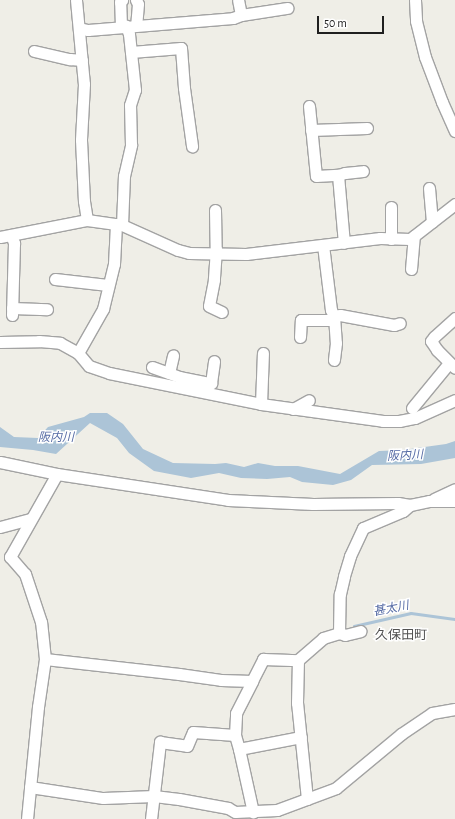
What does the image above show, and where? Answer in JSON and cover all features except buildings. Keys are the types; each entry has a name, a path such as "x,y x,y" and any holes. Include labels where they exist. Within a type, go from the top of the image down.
{"street":[{"path":"76,0 84,84 82,140 84,201 87,220"},
{"path":"78,353 103,309 114,264 124,176 131,146 130,105 135,90 128,26 120,2 122,0"},
{"path":"128,26 138,4 136,0"},
{"path":"238,0 241,15"},
{"path":"414,0 416,21 425,57 454,128"},
{"path":"79,28 88,30 233,18 241,15 287,8"},
{"path":"131,52 181,48 184,88 192,146"},
{"path":"34,51 70,59 82,60"},
{"path":"310,106 316,176 338,175 363,170"},
{"path":"311,130 367,128"},
{"path":"338,175 344,243"},
{"path":"428,188 432,222"},
{"path":"6,236 87,220 119,224 178,250 215,255 246,254 344,243 410,239 455,204"},
{"path":"391,207 391,239"},
{"path":"216,210 214,280 209,306 222,312"},
{"path":"6,236 14,244 12,311 47,309"},
{"path":"411,270 414,236"},
{"path":"323,245 331,310 334,316 336,343 334,360"},
{"path":"55,279 108,285"},
{"path":"300,337 301,320 329,320 334,316 340,315 394,325 400,323"},
{"path":"412,408 453,365 437,350 432,341 434,337 455,318"},
{"path":"0,342 32,341 60,343 78,353 89,366 110,373 175,378 211,383 214,361"},
{"path":"261,404 263,353"},
{"path":"173,355 175,378"},
{"path":"152,367 220,396 293,409 399,421 415,418 455,400"},
{"path":"293,409 309,400"},
{"path":"0,462 57,474 228,500 313,504 398,503 410,505 429,501 455,501"},
{"path":"27,819 38,707 45,659 42,622 25,574 10,557 30,519 57,474"},
{"path":"429,501 455,489"},
{"path":"339,633 340,594 344,576 350,556 363,528 403,511 410,505"},
{"path":"0,527 30,519"},
{"path":"253,812 235,735 236,713 263,659 298,660 323,638 339,633 345,635 361,631"},
{"path":"45,659 221,680 252,681"},
{"path":"298,660 297,703 307,799"},
{"path":"30,786 103,798 154,796 179,799 228,808 232,816 253,812 276,814 307,799 336,788 401,734 432,713 455,709"},
{"path":"151,819 160,742 187,746 193,732 235,735"},
{"path":"239,749 301,737"}],"water":[{"name":"阪内川","path":"90,413 107,413 123,424 143,449 173,463 226,463 244,467 258,463 275,466 298,466 340,474 379,451 403,450 446,444 455,441 455,458 421,464 372,465 351,480 333,485 302,482 290,477 267,479 241,478 219,473 191,478 154,471 129,453 117,438 90,423 56,454 0,447 0,427 14,437 38,438 48,427 84,417"}],"waterway":[{"name":"甚太川","path":"354,626 411,613 455,619"}],"district":[{"name":"久保田町","path":"401,636"}]}
